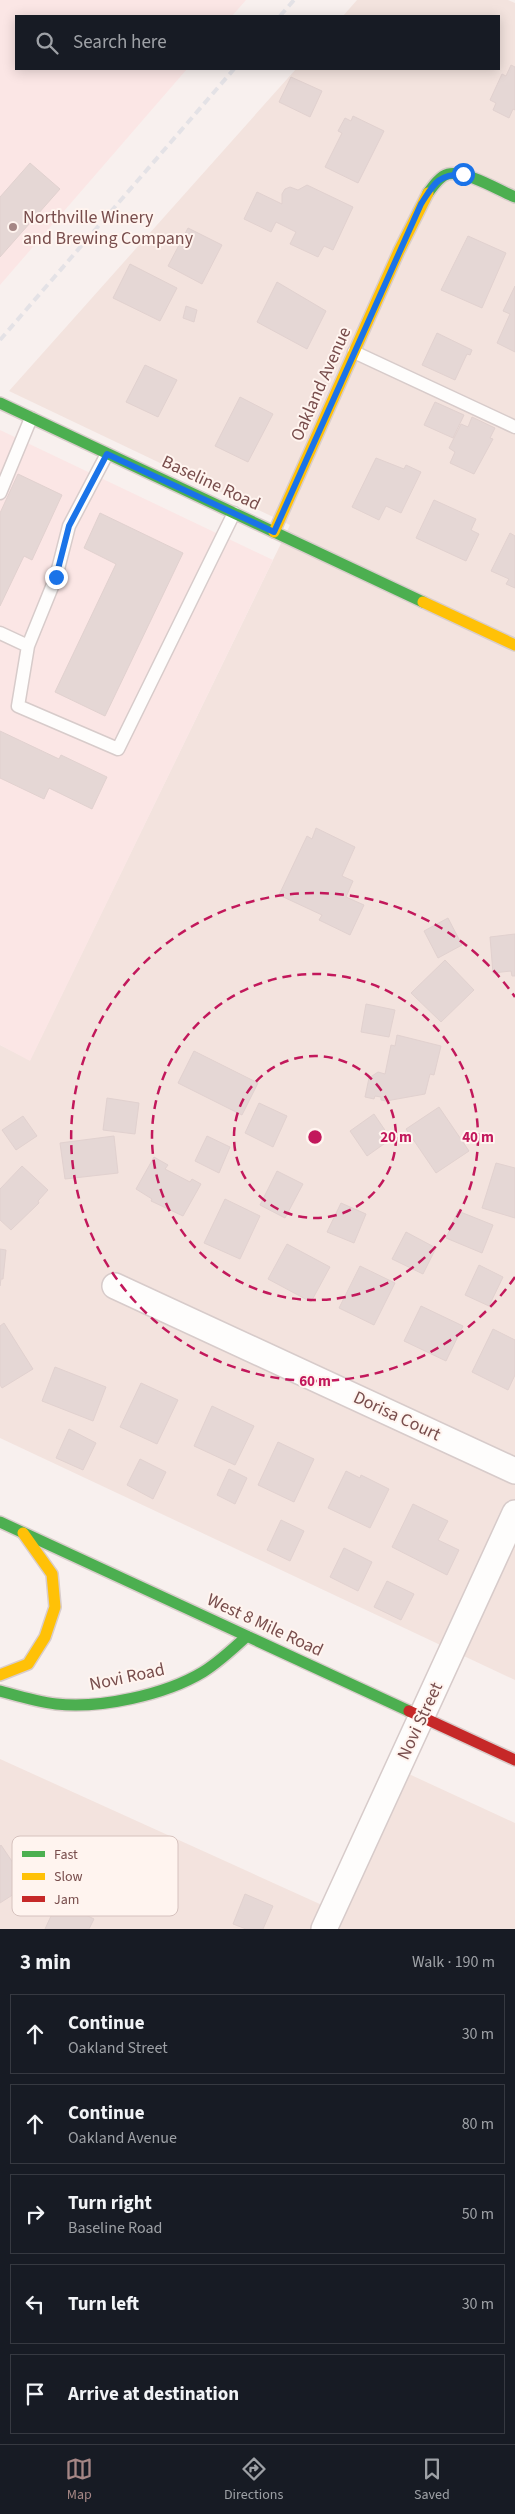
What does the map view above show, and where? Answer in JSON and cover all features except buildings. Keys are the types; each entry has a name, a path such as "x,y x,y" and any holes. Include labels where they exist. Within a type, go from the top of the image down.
{"street":[{"name":"Oakland Avenue","path":"274,532 399,251 421,204 435,183 447,174 463,174 515,197"},
{"name":"Baseline Road","path":"0,403 515,645"},
{"name":"Dorisa Court","path":"115,1286 515,1472"},
{"name":"Novi Street","path":"324,1929 515,1513"},
{"name":"West 8 Mile Road","path":"0,1522 515,1760"},
{"path":"0,1675 28,1664 45,1637 55,1607 52,1574 22,1532"},
{"name":"Novi Road","path":"0,1691 28,1699 73,1705 127,1698 196,1676 232,1651 247,1636"}],"lane":[{"path":"354,352 515,426"},
{"path":"0,494 31,418"},
{"path":"107,454 69,526 56,577 28,646 18,706 118,749 234,513"},
{"path":"0,632 28,646"}],"shaded area":[{"path":"0,0 246,0 233,15 15,15 15,70 186,70 0,285"},
{"path":"357,0 508,0 515,3 515,1680 0,1438 0,1045 30,1060 290,525 9,391 295,70 500,70 500,15 344,15"},
{"path":"0,430 273,560 30,1061 0,1045"},
{"path":"0,1759 170,1836 12,1836 12,1916 178,1916 178,1840 333,1910 325,1929 0,1929"},
{"path":"398,1769 515,1823 515,1929 328,1929"}],"railway":[{"path":"281,15 294,0"},
{"path":"0,340 233,70"}],"traffic: fast":[{"path":"428,193 442,177 448,174 455,174 482,181 515,197"},
{"path":"0,403 423,602"},
{"path":"0,1522 409,1711"},
{"path":"0,1691 42,1702 73,1705 111,1702 151,1694 188,1680 203,1672 247,1636"}],"traffic: slow":[{"path":"274,532 399,251 428,193"},
{"path":"423,602 515,645"},
{"path":"0,1675 28,1664 45,1637 55,1607 52,1574 23,1533"}],"traffic: jam":[{"path":"409,1711 515,1760"}],"place":[{"name":"Northville Winery and Brewing Company","path":"13,227"}],"route":[{"path":"56,577 69,526 107,454 274,532 421,204 435,183 447,174 463,174"}]}
